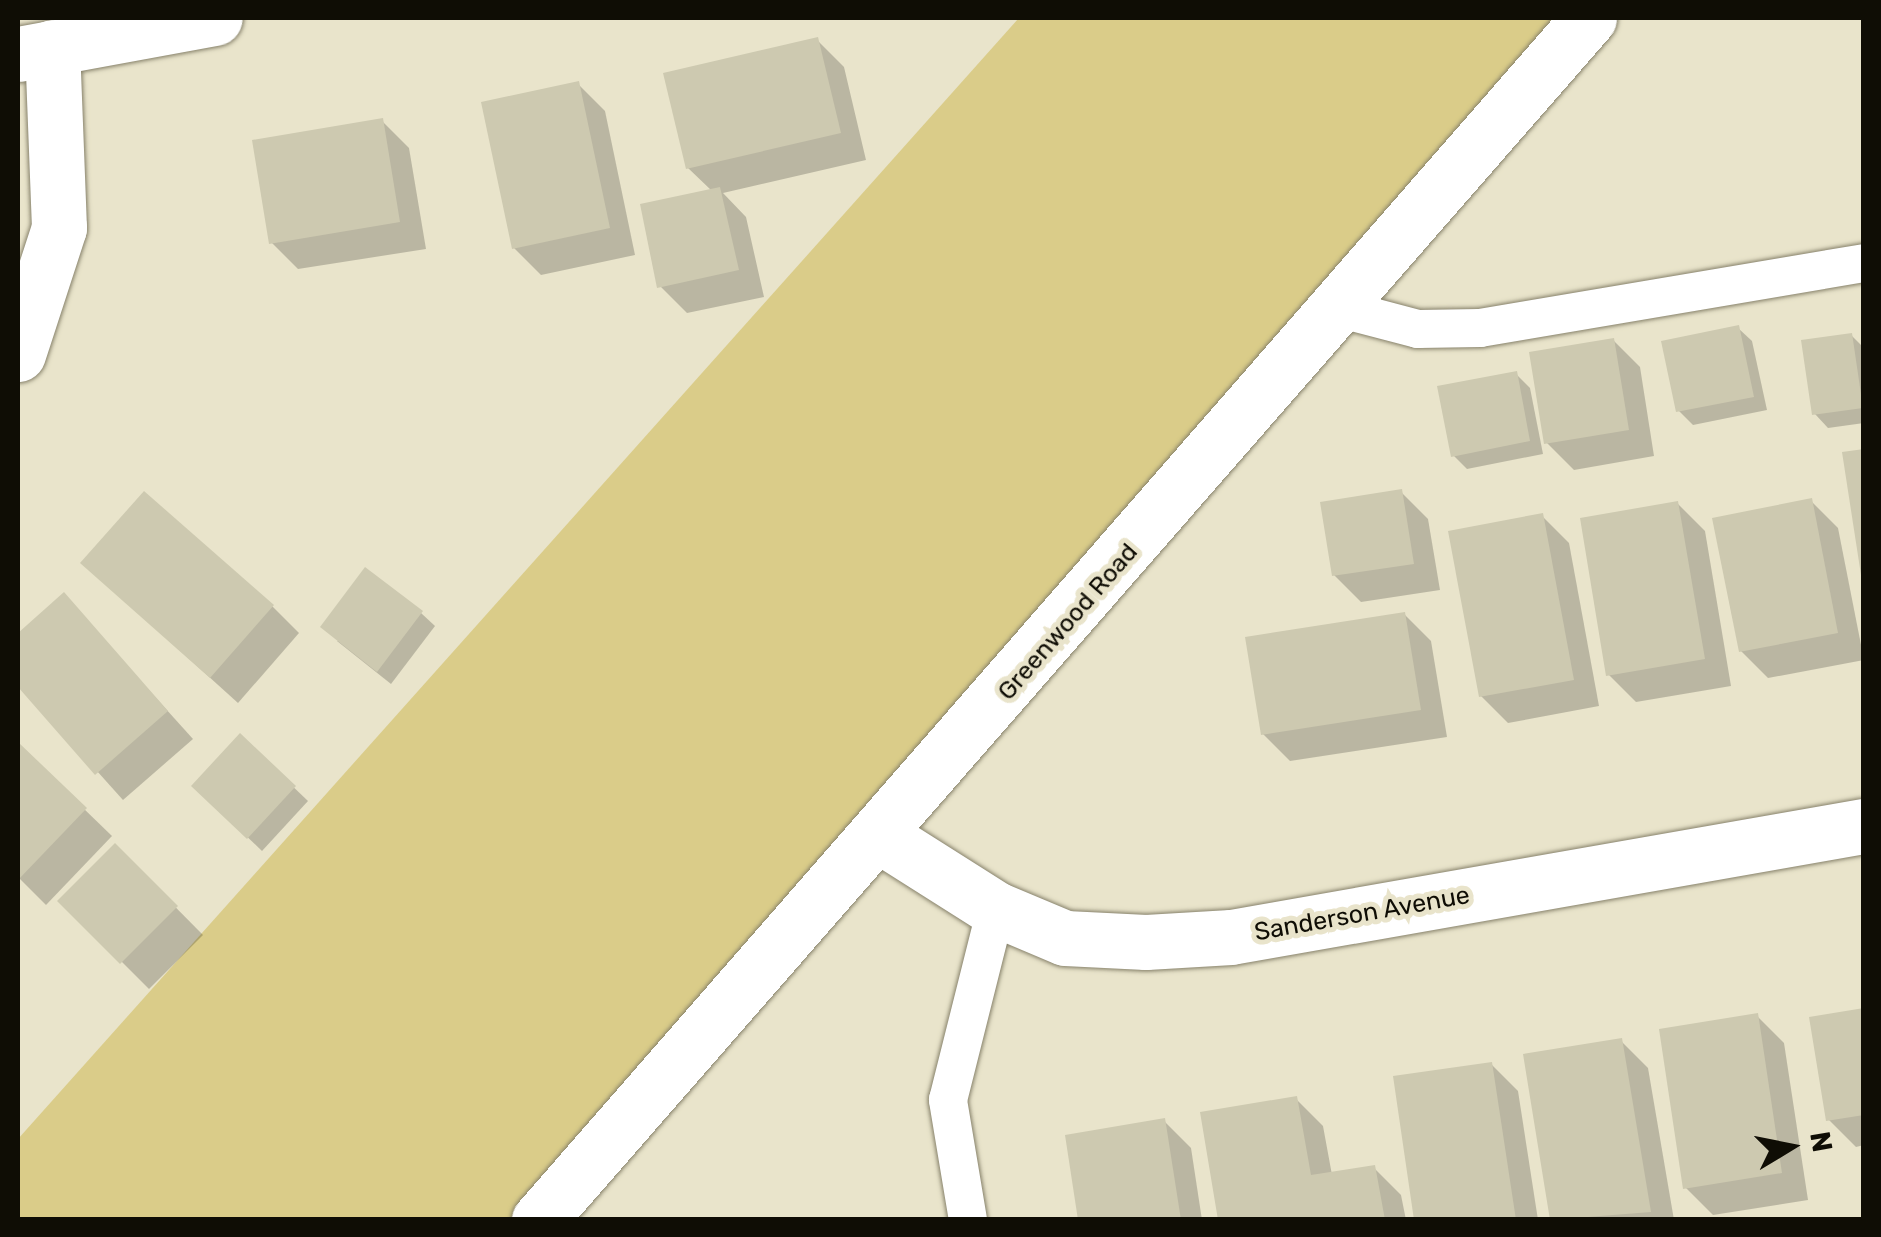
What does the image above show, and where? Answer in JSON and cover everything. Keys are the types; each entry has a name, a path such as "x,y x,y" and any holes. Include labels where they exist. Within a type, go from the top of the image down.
{"street":[{"path":"18,354 59,228 35,50 215,18"},
{"name":"Greenwood Road","path":"539,1220 882,837 1589,18"},
{"name":"Sanderson Avenue","path":"882,837 996,909 1065,938 1231,938 1864,826"}],"lane":[{"path":"1338,308 1418,330 1480,328 1864,262"},
{"path":"968,1220 948,1100 996,909"}],"shaded area":[{"path":"1019,18 1590,18 516,1219 18,1220 18,1139"}],"building":[{"path":"818,37 841,133 686,169 663,73"},
{"path":"579,81 610,228 512,249 481,102"},
{"path":"383,118 400,222 269,244 252,140"},
{"path":"720,187 739,270 657,288 640,204"},
{"path":"1739,325 1754,397 1676,412 1661,341"},
{"path":"1852,333 1863,408 1812,415 1801,340"},
{"path":"1614,338 1629,430 1544,444 1529,352"},
{"path":"1517,371 1530,441 1451,457 1437,386"},
{"path":"1864,449 1864,575 1861,575 1842,452"},
{"path":"1402,489 1414,564 1332,576 1320,502"},
{"path":"144,491 274,605 210,678 80,563"},
{"path":"1812,498 1838,633 1739,652 1712,518"},
{"path":"1678,501 1705,659 1606,676 1580,518"},
{"path":"1543,513 1574,680 1479,697 1448,531"},
{"path":"365,567 423,611 377,672 320,627"},
{"path":"64,592 168,711 95,775 18,687 18,633"},
{"path":"1405,612 1421,710 1261,735 1245,637"},
{"path":"240,733 296,786 247,839 191,786"},
{"path":"18,742 87,808 18,880"},
{"path":"115,843 178,906 120,964 57,901"},
{"path":"1864,1008 1864,1115 1826,1121 1809,1017"},
{"path":"1758,1013 1782,1173 1683,1189 1659,1029"},
{"path":"1622,1038 1651,1212 1550,1220 1523,1054"},
{"path":"1492,1062 1516,1220 1414,1220 1393,1076"},
{"path":"1297,1096 1311,1175 1375,1165 1385,1220 1218,1220 1200,1112"},
{"path":"1165,1118 1181,1220 1078,1220 1065,1135"}]}
